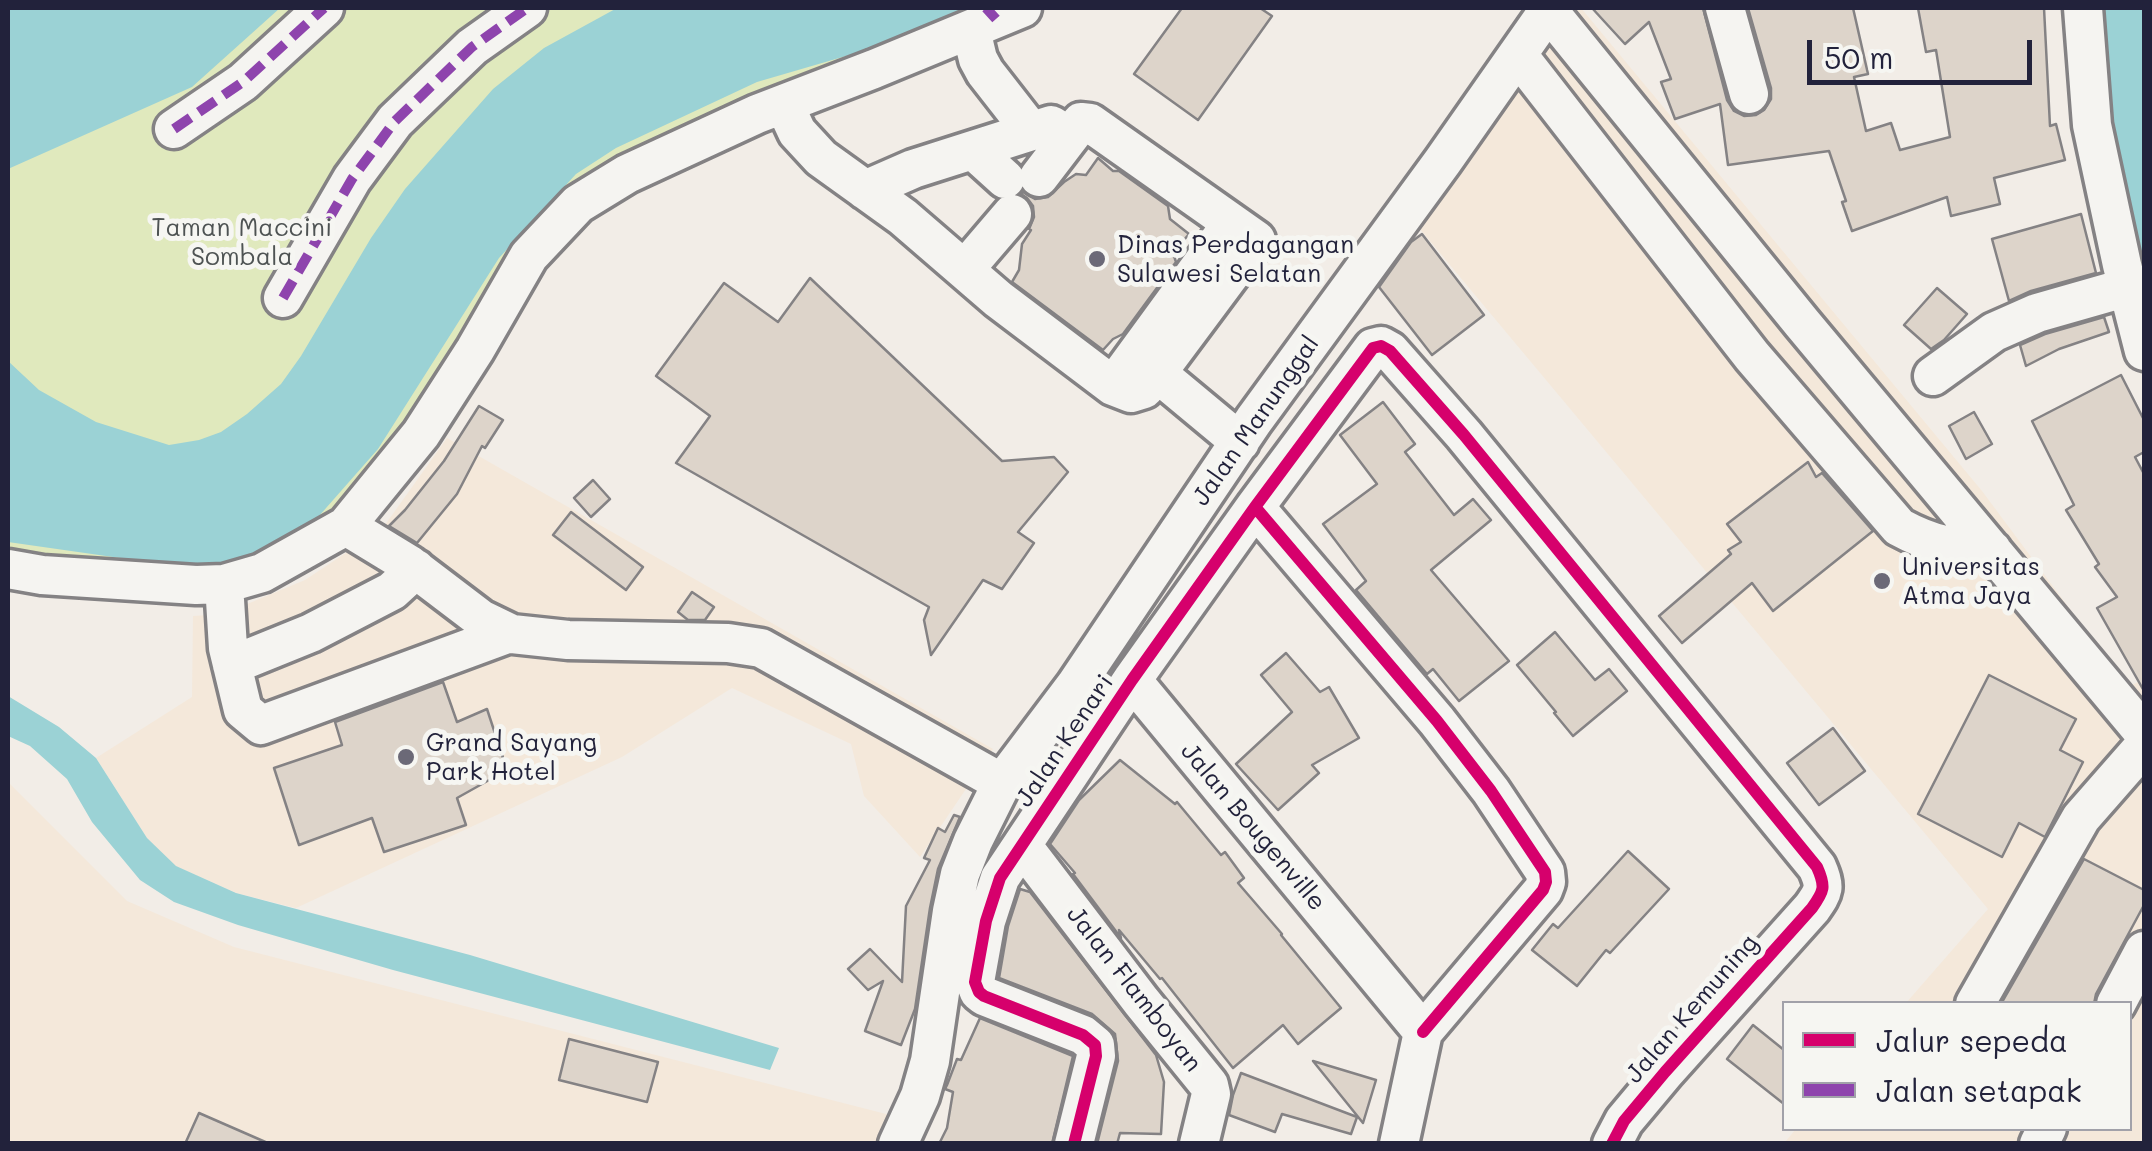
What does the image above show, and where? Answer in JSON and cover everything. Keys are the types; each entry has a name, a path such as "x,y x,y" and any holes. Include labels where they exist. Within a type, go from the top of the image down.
{"street":[{"path":"174,129 243,82 324,8"},
{"path":"282,298 352,180 395,121 472,47 527,8"},
{"path":"1726,8 1750,94"},
{"path":"2083,8 2092,125 2144,351"},
{"path":"1542,12 1608,84 2144,733"},
{"name":"Jalan Manunggal","path":"898,1144 920,1096 930,1061 960,874 1002,783 1076,686 1240,442 1518,55 1542,12"},
{"path":"8,570 224,584 262,573 346,526 422,434 529,256 578,204 626,174 757,114 992,15"},
{"path":"992,15 978,59 1030,131"},
{"path":"1518,55 1752,356 1899,527 1924,541 1950,548 1992,550"},
{"path":"1560,110 1608,84"},
{"path":"784,104 797,132 822,158 903,217 998,299 1113,386 1131,393 1144,388 1156,374 1193,303"},
{"path":"965,269 1019,190 1081,122 1090,123 1256,240 1113,386"},
{"path":"865,190 913,169 1052,125 1068,136"},
{"path":"973,150 1019,190"},
{"path":"1933,376 1994,332 2038,313 2128,287"},
{"name":"Jalan Kenari","path":"1074,1144 1096,1045 1083,1034 979,992 976,982 993,896 1000,878 1132,680 1372,348 1381,346 1390,351 1464,434 1817,867 1822,893 1812,908"},
{"path":"1156,374 1240,442"},
{"path":"1255,507 1436,721 1545,872 1543,890 1423,1032 1399,1144"},
{"path":"346,526 416,570 481,619 510,633 568,640 728,643 761,648 1002,783"},
{"path":"232,665 311,633 392,592 416,570"},
{"path":"224,584 228,648 243,710 261,725 510,633"},
{"name":"Jalan Bougenville","path":"1132,680 1423,1032"},
{"path":"1977,1001 2082,818 2144,746"},
{"name":"Jalan Flamboyan","path":"1022,845 1209,1085 1211,1094 1199,1144"},
{"name":"Jalan Kemuning","path":"1612,1144 1624,1121 1664,1072 1812,908"},
{"path":"2118,1001 2144,951"}],"shaded area":[{"name":"Universitas Atma Jaya","path":"1572,8 1581,8 1982,491 2128,687 2144,679 2144,1143 1784,1143 1794,1131 2132,1131 2132,1001 1908,1001 1988,909 1409,216"},
{"path":"447,438 993,749 920,857 864,796 851,744 732,688 622,757 296,908 236,893 175,866 147,838 96,758 192,697 193,616 223,614 305,580 382,529"},
{"path":"8,782 127,901 234,947 890,1115 878,1144 8,1143"}],"green space":[{"name":"Taman Maccini Sombala","path":"8,8 1000,8 695,121 581,180 495,276 429,389 369,471 330,516 271,554 210,575 120,567 8,549"}],"water":[{"path":"8,8 280,8 192,87 8,169"},
{"path":"617,8 970,8 974,15 757,82 616,148 576,174 499,258 378,449 319,516 251,554 197,569 8,542 8,361 39,390 96,422 169,445 221,432 281,384 405,189 493,89 544,48"},
{"path":"2091,8 2144,8 2144,314 2098,129"},
{"path":"8,696 59,727 96,758 147,838 176,866 236,893 470,955 779,1048 770,1070 393,970 174,902 140,880 92,822 67,779 30,746 8,736"}],"building":[{"path":"1182,8 1260,8 1272,16 1198,120 1134,74"},
{"path":"1592,8 1703,8 1727,100 1734,111 1744,116 1764,110 1771,99 1748,8 1853,8 1868,74 1854,77 1866,131 1891,123 1900,150 1950,137 1936,50 1926,52 1918,8 2044,8 2050,126 2056,124 2065,160 1994,178 2000,204 1951,216 1947,197 1852,231 1829,151 1728,165 1720,104 1675,119 1661,82 1671,79 1649,22 1625,44"},
{"name":"Dinas Perdagangan Sulawesi Selatan","path":"1098,158 1168,206 1170,219 1189,234 1173,253 1176,262 1123,334 1103,350 1012,282 1034,217 1033,206 1021,194 1035,199 1048,197 1076,174 1086,175"},
{"path":"2081,214 2096,273 2009,301 1992,239"},
{"path":"1422,234 1484,315 1432,355 1379,287 1411,242"},
{"path":"810,278 1002,461 1054,457 1068,472 1018,532 1034,543 1002,589 983,580 931,655 924,620 929,607 676,463 710,416 656,376 724,283 778,322"},
{"path":"1937,288 1967,314 1931,349 1904,325"},
{"path":"2104,317 2109,332 2059,349 2026,366 2020,345"},
{"path":"2121,375 2144,420 2144,452 2135,457 2144,474 2144,691 2097,608 2117,597 2095,567 2099,564 2066,510 2074,505 2032,421"},
{"path":"1383,402 1415,444 1405,452 1454,515 1473,499 1491,520 1431,570 1509,661 1459,701 1433,669 1427,674 1356,590 1366,581 1323,524 1377,484 1340,435"},
{"path":"479,406 503,420 485,448 482,446 457,494 417,543 389,526 444,461"},
{"path":"1974,412 1992,444 1966,459 1949,426"},
{"path":"1808,462 1816,477 1822,473 1873,531 1773,611 1752,583 1682,643 1659,616 1741,542 1727,524"},
{"path":"593,480 610,499 591,517 574,498"},
{"path":"571,512 643,567 626,590 553,535"},
{"path":"692,592 714,607 705,620 688,620 678,612"},
{"path":"1555,632 1595,680 1609,669 1627,691 1573,736 1517,665"},
{"path":"1286,653 1320,692 1329,687 1359,738 1312,765 1319,773 1278,810 1236,764 1292,712 1261,675"},
{"name":"Universitas Atma Jaya","path":"1989,675 2076,719 2060,750 2083,762 2045,837 2019,823 2002,857 1918,814"},
{"name":"Grand Sayang Park Hotel","path":"443,682 457,722 487,709 507,770 457,798 466,825 384,852 372,818 299,845 274,768 342,745 335,722"},
{"path":"1833,728 1865,771 1819,805 1787,763"},
{"path":"1120,760 1177,802 1221,855 1225,852 1244,878 1238,883 1341,1008 1298,1044 1283,1025 1233,1068 1119,930 1121,938 1050,844 1079,800"},
{"path":"954,815 960,817 938,869 915,1009 901,1045 865,1031 883,981 868,990 848,969 870,949 902,982 906,906 930,860 924,858 938,828 945,832"},
{"path":"1628,851 1669,889 1610,953 1606,950 1577,986 1532,950 1553,924 1558,928"},
{"path":"2084,859 2144,890 2144,905 2095,1001 2003,1001"},
{"path":"1020,889 1030,892 1156,1055 1164,1082 1161,1134 1120,1133 1117,1144 1097,1144 1118,1061 1115,1034 1092,1014 999,978 1008,926"},
{"path":"980,1018 1073,1056 1052,1144 939,1144 947,1128 953,1092 945,1089"},
{"path":"1753,1025 1782,1048 1782,1102 1727,1059"},
{"path":"569,1039 658,1062 647,1102 559,1080"},
{"path":"1313,1061 1376,1080 1363,1123"},
{"path":"1241,1073 1357,1117 1351,1134 1282,1114 1275,1132 1229,1115"},
{"path":"199,1113 270,1144 185,1144"}],"marked path":[{"path":"174,129 243,82 324,8"},
{"path":"283,298 352,179 395,121 472,47 527,8"},
{"path":"986,8 996,19"}],"cycle path":[{"path":"1074,1144 1096,1056 1095,1045 1083,1035 984,996 975,982 986,921 1000,878 1132,680 1255,507 1373,348 1381,346 1390,351 1464,435 1817,867 1822,879 1821,893 1812,908 1665,1072 1624,1121 1612,1144"},
{"path":"1255,507 1437,721 1491,791 1545,872 1543,890 1423,1032"}],"place":[{"name":"Dinas Perdagangan Sulawesi Selatan","path":"1097,259"},
{"name":"Universitas Atma Jaya","path":"1882,581"},
{"name":"Grand Sayang Park Hotel","path":"406,757"}]}
